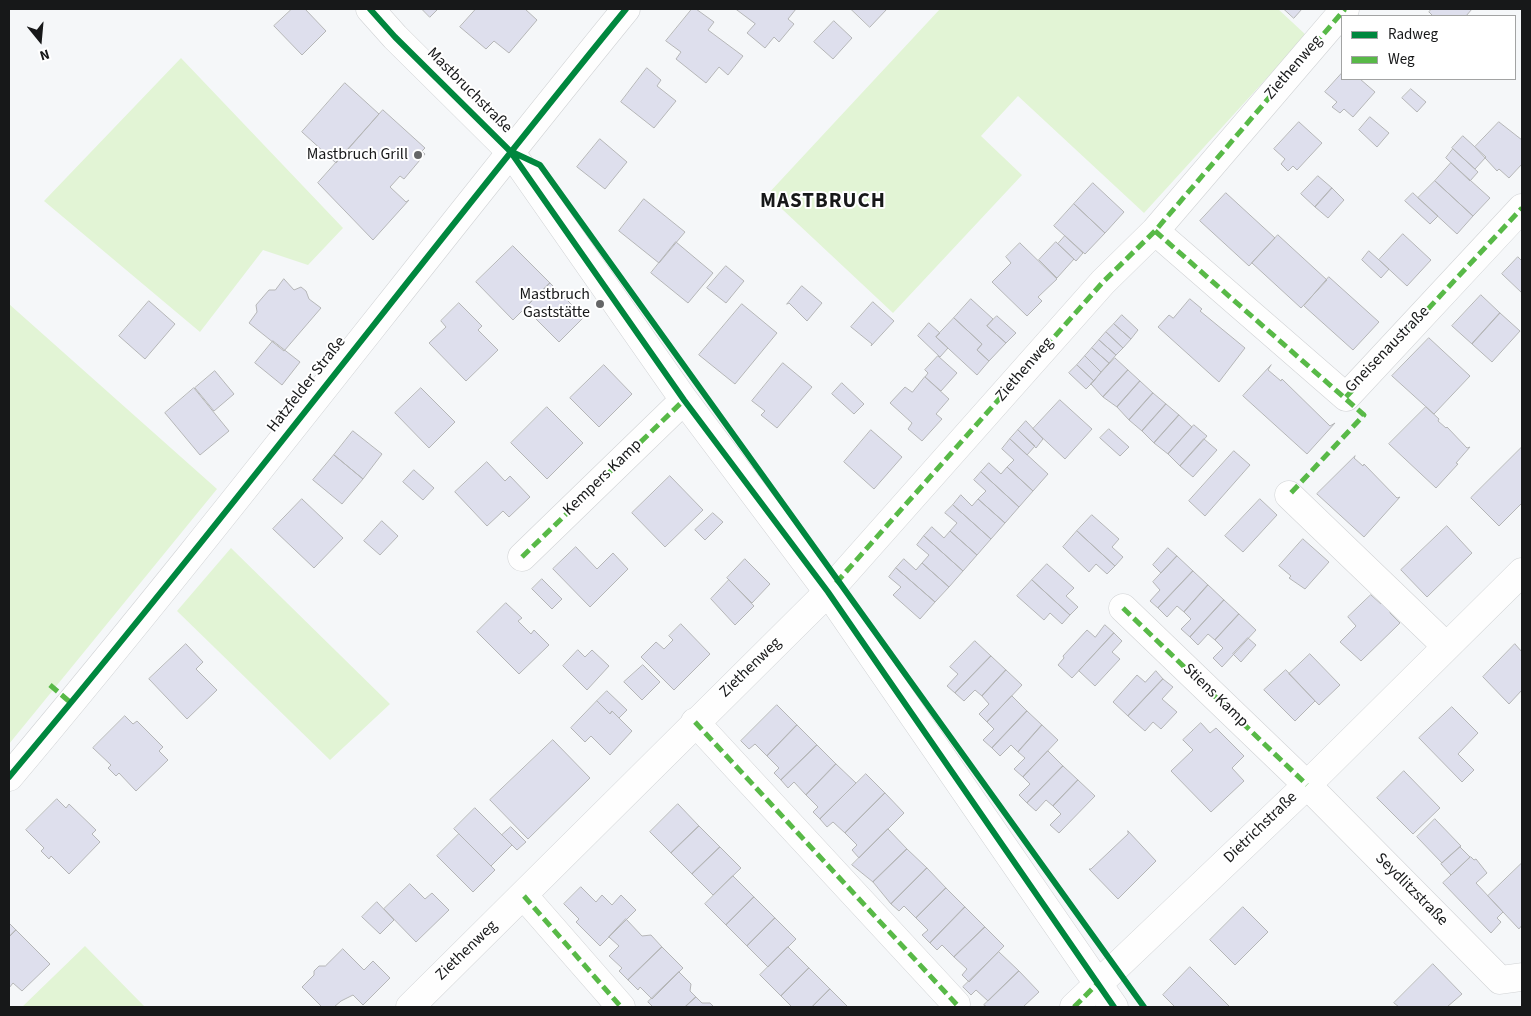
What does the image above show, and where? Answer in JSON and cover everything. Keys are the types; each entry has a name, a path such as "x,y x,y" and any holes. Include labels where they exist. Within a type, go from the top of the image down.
{"street":[{"name":"Mastbruchstraße","path":"370,9 395,37 510,151 684,400 828,592 1114,1007"},
{"name":"Hatzfelder Straße","path":"9,777 143,615 510,151 626,9"},
{"name":"Ziethenweg","path":"410,1007 524,896 695,722 828,592 1103,282 1155,231 1345,9"},
{"name":"Gneisenaustraße","path":"1155,231 1346,397 1522,208"},
{"name":"Kempers Kamp","path":"522,557 684,400"},
{"path":"1290,495 1446,646"},
{"name":"Dietrichstraße","path":"1074,1007 1307,785 1522,572"},
{"name":"Stiens Kamp","path":"1123,608 1307,785"},
{"path":"695,722 956,1004"},
{"name":"Seydlitzstraße","path":"1307,785 1500,980 1522,977"},
{"path":"524,896 621,1007"}],"green space":[{"path":"940,9 1278,9 1306,35 1144,213 1018,96 981,136 1022,175 893,313 767,195"},
{"path":"181,58 343,228 308,265 263,250 200,332 44,201"},
{"path":"9,304 217,489 9,744"},
{"path":"231,548 390,704 330,760 177,611"},
{"path":"85,946 145,1007 22,1007"}],"building":[{"path":"292,9 305,9 326,31 302,55 274,26"},
{"path":"422,9 438,9 430,17"},
{"path":"476,9 525,9 537,20 509,53 494,41 486,49 460,27"},
{"path":"692,9 696,9 714,22 708,30 743,56 728,75 719,67 706,83 676,59 681,52 666,41"},
{"path":"736,9 796,9 788,19 794,24 779,42 774,37 765,48 747,33 755,24"},
{"path":"851,9 887,9 870,27"},
{"path":"1284,9 1302,9 1294,18"},
{"path":"1432,9 1472,9 1467,15 1432,15 1429,12"},
{"path":"834,21 852,38 833,59 814,42"},
{"path":"647,68 661,80 657,86 676,101 654,128 621,102"},
{"path":"1341,74 1341,80 1361,80 1375,92 1353,117 1344,109 1340,113 1332,107 1337,102 1325,92"},
{"path":"345,83 379,114 336,163 302,132"},
{"path":"1411,89 1426,102 1417,112 1402,98"},
{"path":"383,110 425,148 422,151 425,154 404,179 400,176 390,187 406,202 409,200 373,240 318,183"},
{"path":"1370,117 1389,133 1377,147 1359,130"},
{"path":"1299,122 1322,143 1297,170 1293,166 1288,171 1281,164 1285,159 1274,149"},
{"path":"1499,122 1522,140 1522,164 1509,178 1499,169 1497,171 1475,147"},
{"path":"1463,136 1486,157 1475,169 1452,148"},
{"path":"600,139 627,162 605,189 577,167"},
{"path":"1453,149 1478,172 1470,181 1446,158"},
{"path":"1451,163 1490,198 1473,216 1435,181"},
{"path":"1318,176 1332,188 1315,207 1301,194"},
{"path":"1435,181 1473,216 1457,234 1418,198"},
{"path":"1093,183 1124,212 1105,233 1074,204"},
{"path":"1332,188 1344,200 1328,218 1315,207"},
{"path":"1226,193 1275,238 1249,266 1200,221"},
{"path":"1413,193 1438,216 1430,224 1405,201"},
{"path":"644,199 685,232 659,263 619,231"},
{"path":"1074,204 1105,233 1085,254 1054,226"},
{"path":"1403,234 1431,260 1407,286 1379,260"},
{"path":"1278,235 1327,280 1301,308 1252,263"},
{"path":"1065,236 1083,253 1076,261 1058,244"},
{"path":"676,242 713,273 688,303 651,273"},
{"path":"1056,242 1074,259 1057,278 1039,260"},
{"path":"1020,243 1057,279 1038,297 1042,301 1027,316 992,282 1011,263 1006,257"},
{"path":"513,246 550,283 513,320 476,282"},
{"path":"1369,251 1389,269 1381,278 1362,260"},
{"path":"1518,257 1522,261 1522,293 1502,274"},
{"path":"726,266 744,281 726,303 707,288"},
{"path":"1329,277 1379,322 1353,350 1304,306"},
{"path":"284,279 294,290 301,287 306,291 309,299 321,308 284,351 249,323 257,312 256,305 269,290 275,290"},
{"path":"550,283 584,317 559,342 525,308"},
{"path":"802,286 822,303 807,321 789,303 787,304"},
{"path":"1481,295 1500,313 1472,344 1452,326"},
{"path":"971,299 993,319 987,326 1006,343 989,361 977,350 982,344 954,318"},
{"path":"1190,299 1202,309 1200,311 1245,348 1219,382 1158,327 1169,315 1173,318"},
{"path":"149,301 175,324 145,359 119,336"},
{"path":"873,302 894,321 871,346 872,344 851,327"},
{"path":"459,303 482,326 478,330 498,350 466,381 429,343 446,327 441,321"},
{"path":"742,304 777,333 735,384 699,355"},
{"path":"1500,313 1520,331 1492,362 1472,344"},
{"path":"1122,315 1138,330 1131,339 1114,324"},
{"path":"997,316 1016,333 1006,343 987,326"},
{"path":"954,318 982,344 977,350 989,361 977,375 936,337"},
{"path":"929,323 940,333 936,337 948,348 940,357 918,336"},
{"path":"1114,324 1131,339 1123,348 1106,332"},
{"path":"1106,332 1123,348 1116,355 1099,340"},
{"path":"1429,338 1470,376 1434,414 1392,376"},
{"path":"1099,340 1116,355 1109,363 1092,348"},
{"path":"273,341 300,362 282,385 255,363"},
{"path":"1092,348 1109,363 1101,372 1085,356"},
{"path":"938,356 957,373 941,391 925,377 928,373 925,370"},
{"path":"1085,356 1101,372 1094,381 1077,365"},
{"path":"1115,358 1128,370 1103,397 1091,384"},
{"path":"783,363 812,387 777,428 761,415 765,411 752,401"},
{"path":"604,365 632,394 599,427 570,398"},
{"path":"1077,365 1094,381 1086,389 1069,373"},
{"path":"1271,365 1268,370 1281,381 1282,379 1330,426 1335,423 1307,454 1243,396"},
{"path":"1128,370 1140,381 1117,407 1103,397"},
{"path":"215,371 234,394 214,411 195,388"},
{"path":"925,377 949,399 936,414 942,419 922,441 908,429 912,423 890,403 905,387 912,392"},
{"path":"1140,381 1153,393 1129,420 1117,407"},
{"path":"842,383 864,404 854,414 832,394"},
{"path":"194,388 229,431 200,455 165,413"},
{"path":"421,388 455,422 429,448 395,413"},
{"path":"1153,393 1166,404 1142,431 1129,420"},
{"path":"1060,400 1092,429 1065,459 1033,429"},
{"path":"1166,404 1179,415 1154,443 1142,431"},
{"path":"547,407 583,443 547,479 511,443"},
{"path":"1426,407 1467,448 1470,447 1456,463 1458,464 1436,488 1389,444"},
{"path":"1179,415 1192,427 1168,454 1154,443"},
{"path":"1026,421 1043,439 1036,448 1018,430"},
{"path":"1194,425 1207,436 1180,466 1168,454"},
{"path":"1109,429 1129,447 1120,456 1100,438"},
{"path":"871,430 902,457 874,489 844,462"},
{"path":"1018,430 1035,446 1027,455 1010,439"},
{"path":"353,431 382,454 363,479 334,455"},
{"path":"1010,439 1048,474 1033,491 1007,467 1014,460 1002,449"},
{"path":"1204,439 1217,450 1193,477 1180,466"},
{"path":"1522,447 1522,503 1499,526 1471,498"},
{"path":"1234,451 1250,465 1205,516 1189,501"},
{"path":"334,455 363,479 342,504 313,480"},
{"path":"1355,456 1354,458 1363,466 1364,464 1397,498 1400,497 1364,537 1317,494"},
{"path":"487,462 505,481 510,476 530,497 509,517 503,511 487,526 455,492"},
{"path":"989,463 1001,474 1007,467 1033,491 1019,507 981,472"},
{"path":"414,470 434,488 423,500 403,482"},
{"path":"981,472 1019,507 1005,523 978,499 986,491 974,480"},
{"path":"670,476 703,510 665,547 632,513"},
{"path":"961,495 972,506 978,499 1005,523 991,539 953,505"},
{"path":"302,499 343,538 314,568 273,529"},
{"path":"1260,499 1277,515 1243,552 1225,536"},
{"path":"953,505 991,539 977,555 950,531 957,523 945,513"},
{"path":"713,513 723,522 705,540 695,530"},
{"path":"1092,515 1119,539 1112,547 1123,557 1115,566 1077,531"},
{"path":"382,521 398,536 380,555 364,541"},
{"path":"1447,526 1472,553 1427,597 1401,570"},
{"path":"932,527 944,538 950,531 977,555 963,571 924,536"},
{"path":"1077,531 1115,566 1107,574 1096,564 1089,572 1063,547"},
{"path":"924,536 963,571 949,587 922,563 929,555 917,545"},
{"path":"1303,539 1329,562 1305,589 1289,578 1291,576 1279,566"},
{"path":"576,547 597,569 613,553 628,569 590,607 553,569"},
{"path":"1168,548 1177,556 1161,573 1153,565"},
{"path":"1177,556 1193,571 1158,608 1150,601 1160,590 1153,582"},
{"path":"745,559 770,584 752,603 727,578"},
{"path":"904,559 916,570 922,563 949,587 935,602 896,568"},
{"path":"1047,564 1074,588 1066,596 1078,607 1070,615 1032,580"},
{"path":"896,568 935,602 920,619 893,595 901,587 889,577"},
{"path":"1193,571 1208,585 1184,612 1177,606 1167,617 1158,608"},
{"path":"542,579 562,599 552,609 532,589"},
{"path":"729,580 754,606 735,625 711,599"},
{"path":"1032,580 1070,615 1062,624 1050,613 1044,620 1017,596"},
{"path":"1208,585 1224,600 1190,637 1181,629 1191,619 1184,612"},
{"path":"1371,595 1381,604 1385,600 1391,607 1390,613 1400,623 1361,661 1340,642 1356,626 1348,617"},
{"path":"1224,600 1239,614 1215,640 1208,634 1198,645 1190,637"},
{"path":"506,603 522,618 518,621 531,634 534,630 549,645 519,674 477,632"},
{"path":"1239,614 1256,630 1222,667 1213,658 1223,648 1215,640"},
{"path":"681,624 710,654 674,690 641,657 656,642 664,649 673,640 669,636"},
{"path":"1105,625 1114,633 1072,678 1058,665 1064,658 1063,656 1087,630 1095,637"},
{"path":"1114,633 1122,641 1112,652 1120,659 1095,686 1079,671"},
{"path":"1248,638 1256,645 1241,662 1233,654"},
{"path":"975,641 991,656 955,693 947,686 958,674 950,667"},
{"path":"186,644 203,662 196,669 217,690 187,719 149,679"},
{"path":"1515,644 1522,652 1522,690 1509,704 1483,677"},
{"path":"578,650 585,657 592,650 609,666 587,690 563,666"},
{"path":"1310,654 1340,685 1319,705 1289,674"},
{"path":"991,656 1006,670 982,696 975,690 964,701 955,693"},
{"path":"643,665 660,682 642,700 624,682"},
{"path":"1006,670 1022,685 987,722 979,714 989,704 982,696"},
{"path":"1286,670 1315,701 1295,721 1264,690"},
{"path":"1156,671 1163,679 1128,716 1113,702 1137,675 1145,682"},
{"path":"1163,679 1173,687 1162,699 1177,712 1161,729 1153,722 1145,731 1128,716"},
{"path":"607,691 627,710 619,718 612,711 610,714 597,701"},
{"path":"1012,696 1027,711 992,748 983,740 994,729 987,722"},
{"path":"597,701 610,714 612,711 632,731 610,755 591,736 585,742 571,728"},
{"path":"777,705 797,725 767,756 755,744 749,749 741,741"},
{"path":"1452,707 1478,733 1458,754 1474,770 1462,782 1419,738"},
{"path":"1027,711 1042,725 1018,752 1011,745 1000,756 992,748"},
{"path":"125,716 133,724 137,721 163,747 159,751 168,760 136,791 119,773 116,776 108,768 111,765 93,748"},
{"path":"1201,723 1210,733 1216,728 1244,756 1232,768 1244,781 1211,812 1171,771 1193,750 1183,740"},
{"path":"797,725 817,745 781,780 774,773 779,768 767,756"},
{"path":"1042,725 1058,740 1023,777 1014,769 1025,758 1018,752"},
{"path":"553,740 590,778 528,839 490,800"},
{"path":"817,745 836,764 806,795 794,782 788,788 781,780"},
{"path":"1048,751 1063,766 1027,803 1019,795 1030,784 1023,777"},
{"path":"836,764 856,783 820,819 813,812 818,807 806,795"},
{"path":"1063,766 1078,780 1053,806 1046,800 1036,811 1027,803"},
{"path":"1404,771 1440,808 1413,834 1377,798"},
{"path":"866,774 885,793 845,833 833,822 827,827 820,819"},
{"path":"1078,780 1095,796 1059,833 1050,825 1061,814 1053,806"},
{"path":"885,793 904,813 859,858 852,850 857,845 845,833"},
{"path":"57,799 66,808 69,804 96,830 92,834 100,842 69,874 51,856 49,859 41,851 44,848 26,830"},
{"path":"678,804 699,826 671,853 650,832"},
{"path":"475,808 512,845 491,866 454,829"},
{"path":"1435,819 1461,846 1442,863 1417,837"},
{"path":"699,826 720,847 692,874 671,853"},
{"path":"511,827 526,842 517,850 502,835"},
{"path":"888,829 907,849 873,882 852,865"},
{"path":"1128,831 1156,861 1118,899 1089,869 1128,834"},
{"path":"459,834 495,870 473,892 437,856"},
{"path":"720,847 741,868 713,895 692,874"},
{"path":"1460,847 1470,857 1451,875 1441,864"},
{"path":"907,849 927,868 891,904 873,882"},
{"path":"1471,857 1474,860 1476,859 1487,873 1476,883 1503,912 1497,918 1501,922 1491,933 1443,883"},
{"path":"1522,863 1522,925 1519,929 1488,896"},
{"path":"927,868 946,888 916,918 904,906 899,911 891,904"},
{"path":"733,876 754,897 726,925 705,904"},
{"path":"410,884 425,899 432,893 449,910 416,942 384,909"},
{"path":"581,887 596,902 602,895 612,905 621,895 636,910 600,946 576,922 579,919 564,904"},
{"path":"946,888 965,907 930,943 922,935 928,930 916,918"},
{"path":"754,897 775,918 747,946 726,925"},
{"path":"377,902 394,920 380,934 362,917"},
{"path":"965,907 985,927 954,957 942,945 937,950 930,943"},
{"path":"1243,907 1268,932 1235,965 1210,940"},
{"path":"775,918 796,939 768,967 747,946"},
{"path":"626,919 642,936 651,935 662,947 628,980 619,971 622,968 609,956 619,946 609,937"},
{"path":"9,923 16,930 9,937"},
{"path":"985,927 1004,946 969,982 962,975 967,969 954,957"},
{"path":"16,930 50,964 22,991 13,983 9,988 9,937"},
{"path":"662,947 683,968 652,999 640,987 638,990 628,980"},
{"path":"788,947 809,968 781,996 760,975"},
{"path":"343,949 364,970 373,961 390,978 363,1005 353,995 334,1007 322,1007 302,987 314,975 314,971 319,966 325,966"},
{"path":"999,952 1019,971 988,1001 976,990 971,995 963,987"},
{"path":"1433,964 1462,994 1447,1007 1399,1007 1394,1003"},
{"path":"1190,967 1230,1007 1175,1007 1163,995"},
{"path":"809,968 830,989 812,1007 792,1007 781,996"},
{"path":"1019,971 1039,992 1023,1007 987,1007 984,1005"},
{"path":"679,972 691,984 690,991 696,997 685,1007 653,1007 648,1002"},
{"path":"830,989 848,1007 812,1007"},
{"path":"696,997 702,1003 710,1003 714,1007 685,1007"}],"marked path":[{"path":"836,583 1103,282 1155,231 1345,9"},
{"path":"1346,397 1522,208"},
{"path":"1155,231 1364,415 1289,495"},
{"path":"522,557 684,400"},
{"path":"1123,608 1307,785"},
{"path":"50,685 71,703"},
{"path":"695,722 959,1007"},
{"path":"524,896 621,1007"},
{"path":"1074,1007 1098,983"}],"cycle path":[{"path":"370,9 395,37 510,151 684,400 828,592 1114,1007"},
{"path":"9,777 165,587 626,9"},
{"path":"510,151 540,165 1144,1007"}],"place":[{"name":"Mastbruch Grill","path":"418,155"},
{"name":"Mastbruch Gaststätte","path":"600,304"}],"district":[{"name":"MASTBRUCH","path":"823,202"}]}
